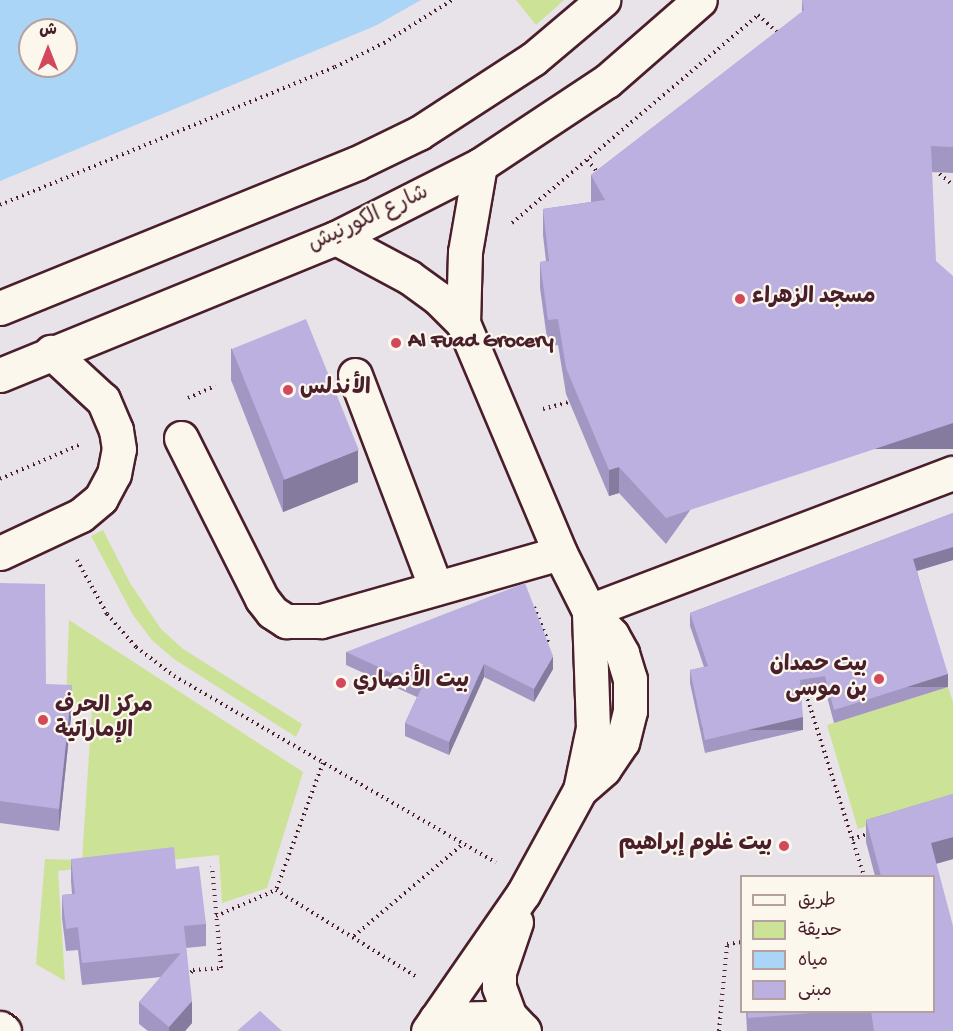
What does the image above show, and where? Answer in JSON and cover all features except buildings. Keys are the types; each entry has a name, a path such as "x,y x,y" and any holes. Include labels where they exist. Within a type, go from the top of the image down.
{"main road":[{"path":"0,308 357,163 419,133 533,59 603,0"},
{"name":"شارع الكورنيش","path":"0,375 51,352 336,238 480,165 607,81 700,0"},
{"path":"438,1016 526,888 580,790 593,728 588,611 560,553 463,323 465,252 480,165"},
{"path":"336,238 409,277 463,323"},
{"path":"0,553 59,527 101,498 114,474 119,449 116,430 103,400 51,352"},
{"path":"355,375 436,588"},
{"path":"181,438 262,599 286,621 321,621 560,553"},
{"path":"588,611 953,473"},
{"path":"524,1030 509,1015 499,987 499,972 526,888"},
{"path":"438,1016 480,1017 524,1030"},
{"path":"0,1028 4,1031"}],"path":[{"path":"0,205 336,67 384,43 452,0"},
{"path":"509,229 586,159 758,15 781,36"},
{"path":"586,159 604,180"},
{"path":"927,162 953,185"},
{"path":"536,399 540,410 576,400"},
{"path":"59,527 107,614 136,647 174,676 463,844 526,888"},
{"path":"532,602 544,640 551,650"},
{"path":"802,682 864,875"},
{"path":"216,916 276,890 323,763"},
{"path":"852,839 875,832"},
{"path":"354,936 463,844"},
{"path":"186,978 193,970 221,968 212,866"},
{"path":"276,890 354,936 438,1016"},
{"path":"719,1031 727,944 740,942"}],"green space":[{"path":"516,0 564,0 536,25"},
{"path":"103,530 130,583 161,629 183,649 302,724 296,737 174,659 152,640 133,615 91,536"},
{"path":"69,620 303,772 267,888 222,903 219,855 58,871 65,981 36,964 45,859 82,860 92,709 66,701"},
{"path":"948,687 953,702 953,796 858,829 827,725"}],"water":[{"path":"0,0 421,0 375,26 0,181"}],"place":[{"name":"مسجد الزهراء","path":"740,299"},
{"name":"Al Fuad Grocery","path":"396,343"},
{"name":"الأندلس","path":"288,390"},
{"name":"بيت حمدان بن موسى","path":"879,679"},
{"name":"بيت الأنصاري","path":"341,683"},
{"name":"مركز الحرف الإماراتية","path":"43,720"},
{"name":"بيت غلوم إبراهيم","path":"784,846"}]}
